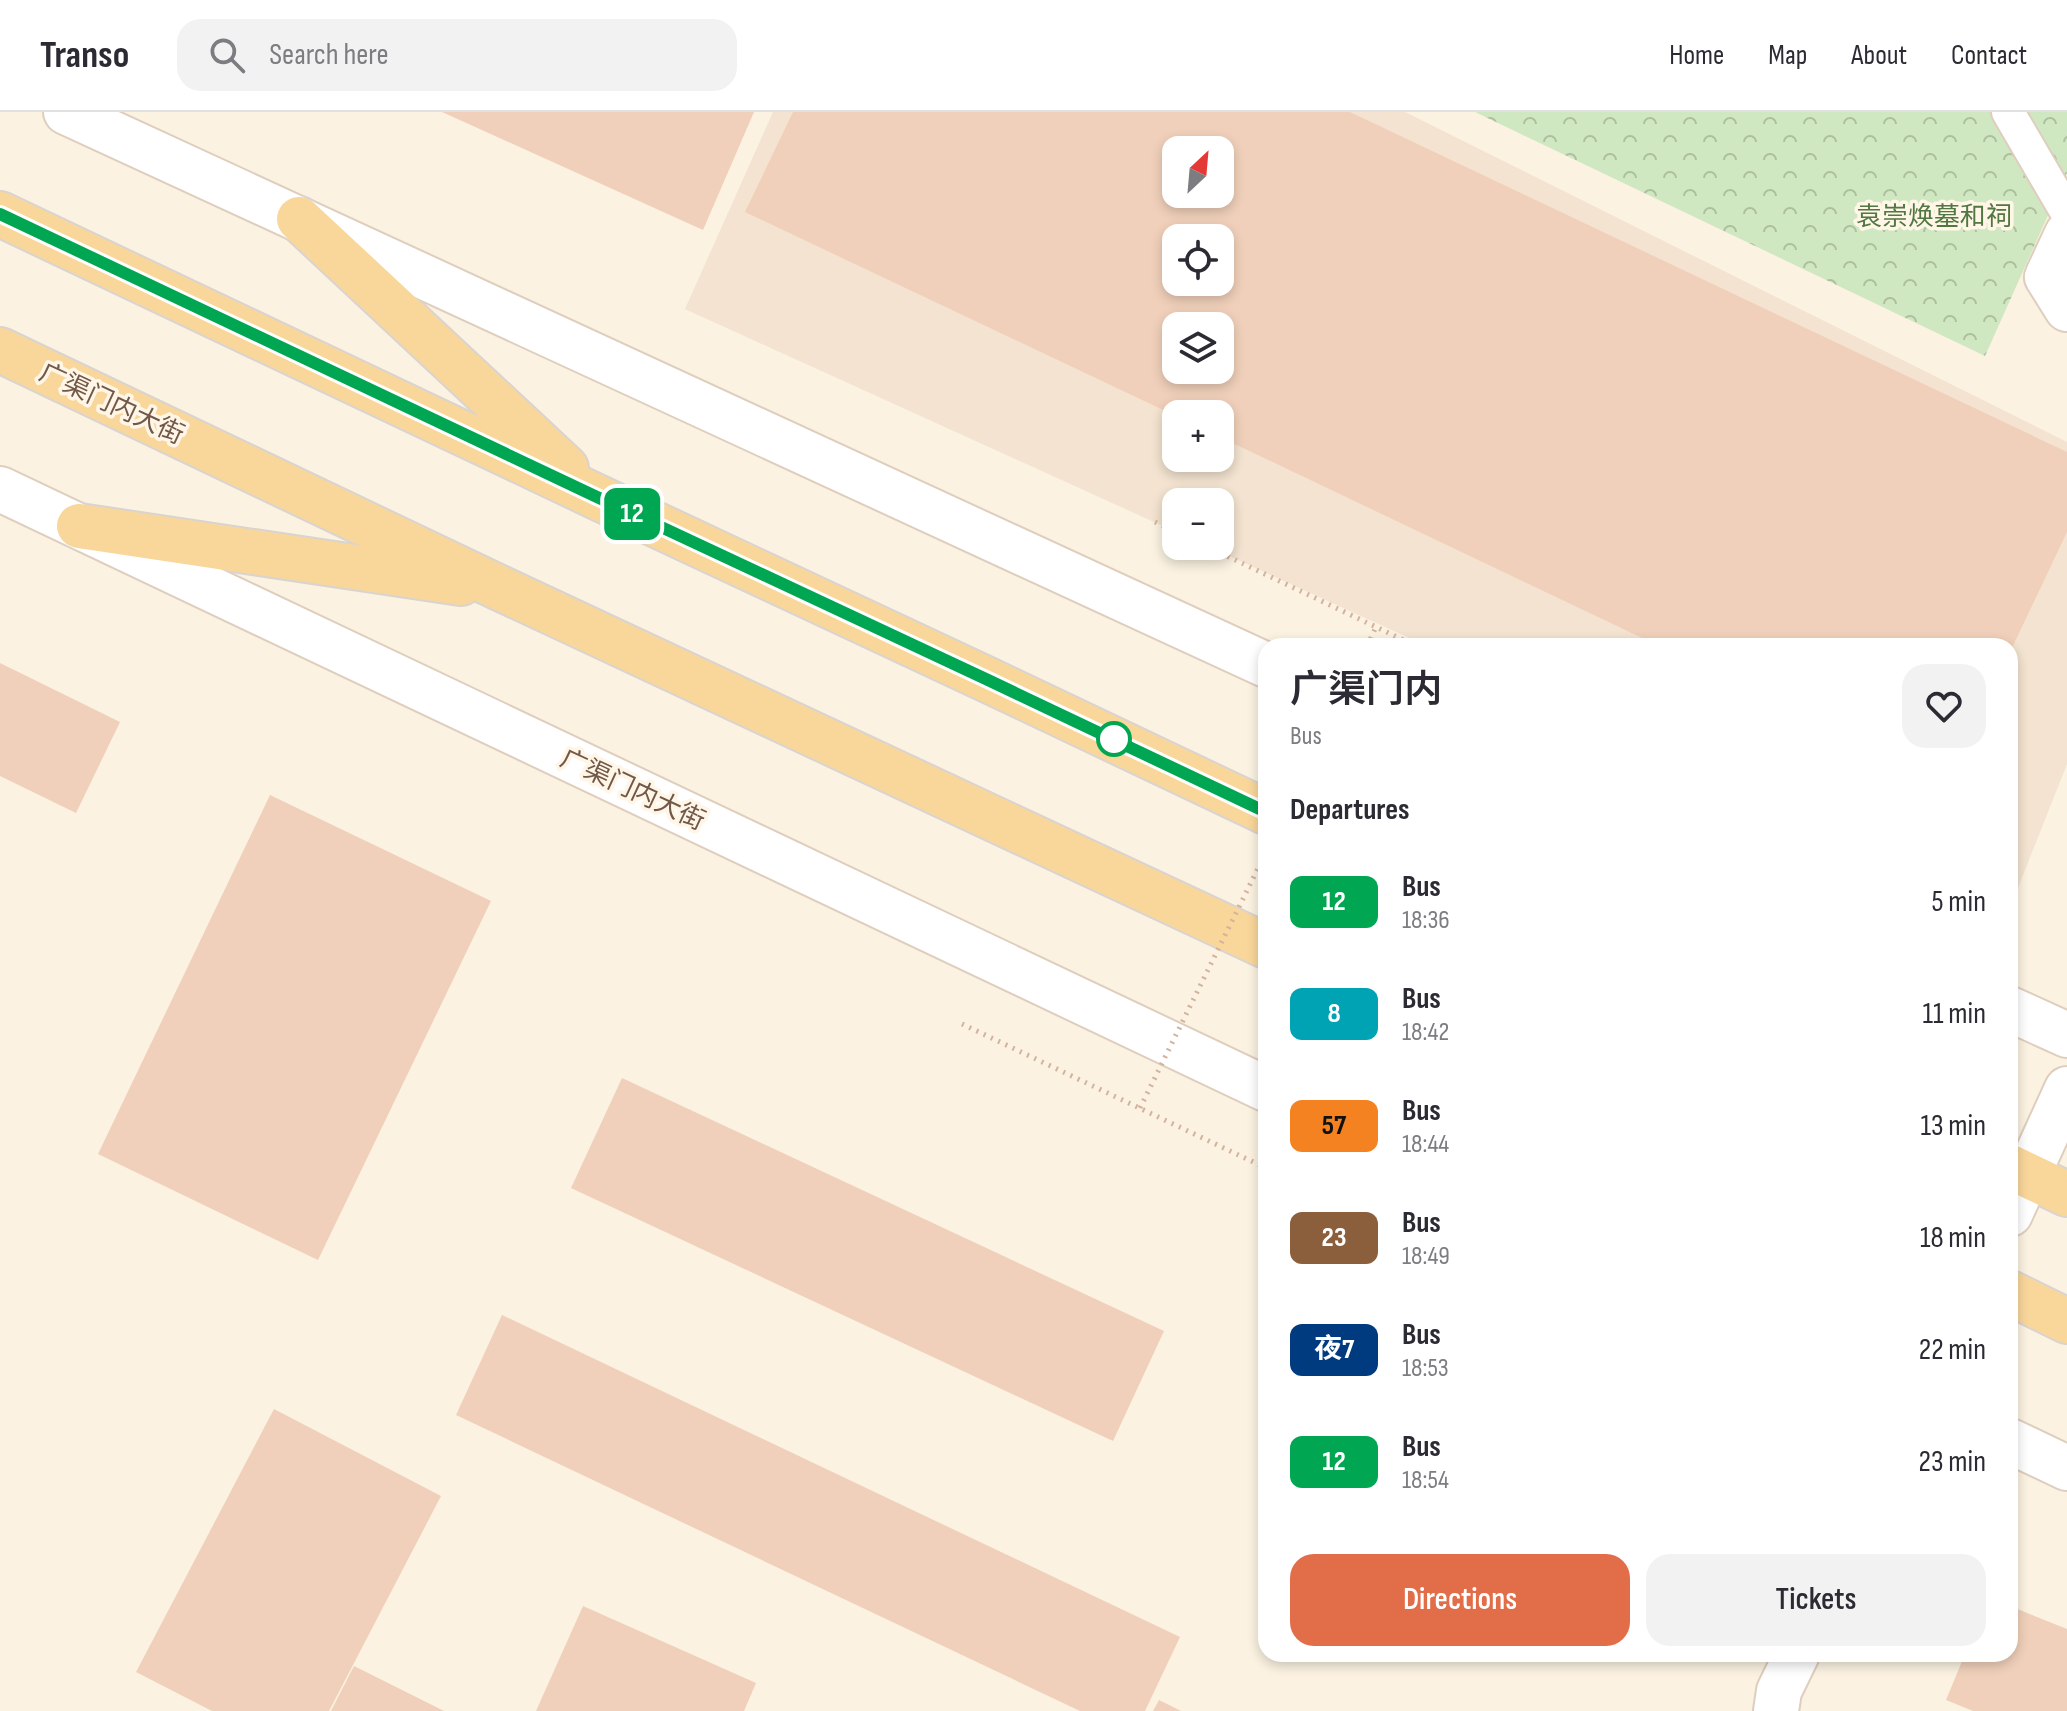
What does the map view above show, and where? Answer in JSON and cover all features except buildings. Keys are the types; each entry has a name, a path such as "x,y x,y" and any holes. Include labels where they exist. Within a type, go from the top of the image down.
{"main road":[{"path":"0,214 1258,808"},
{"path":"299,219 597,497"},
{"name":"广渠门内大街","path":"0,350 504,590 1258,942"},
{"path":"79,526 504,590"},
{"path":"2020,1181 2067,1194"},
{"path":"2018,1297 2067,1321"}],"street":[{"path":"66,112 1258,661"},
{"path":"2067,234 2047,277 2067,309"},
{"name":"广渠门内大街","path":"0,489 1258,1085"},
{"path":"2018,1013 2067,1035"},
{"path":"2020,1181 2067,1089"},
{"path":"2018,1445 2067,1468"},
{"path":"1776,1711 1779,1691 1793,1662"}],"lane":[{"path":"2008,112 2067,213"}],"path":[{"path":"1155,522 1162,525"},
{"path":"1234,559 1399,638"},
{"path":"1371,638 1376,627"},
{"path":"1140,1108 1258,868"},
{"path":"962,1024 1258,1164"}],"shaded area":[{"path":"773,112 1405,112 2067,442 2067,764 2018,888 2018,638 1409,638 1234,558 1234,488 1162,488 1162,526 685,309"}],"green space":[{"name":"袁崇焕墓和祠","path":"1475,112 2067,112 2067,173 1985,356"}],"bus line":[{"name":"12","path":"0,214 1258,808"}]}
